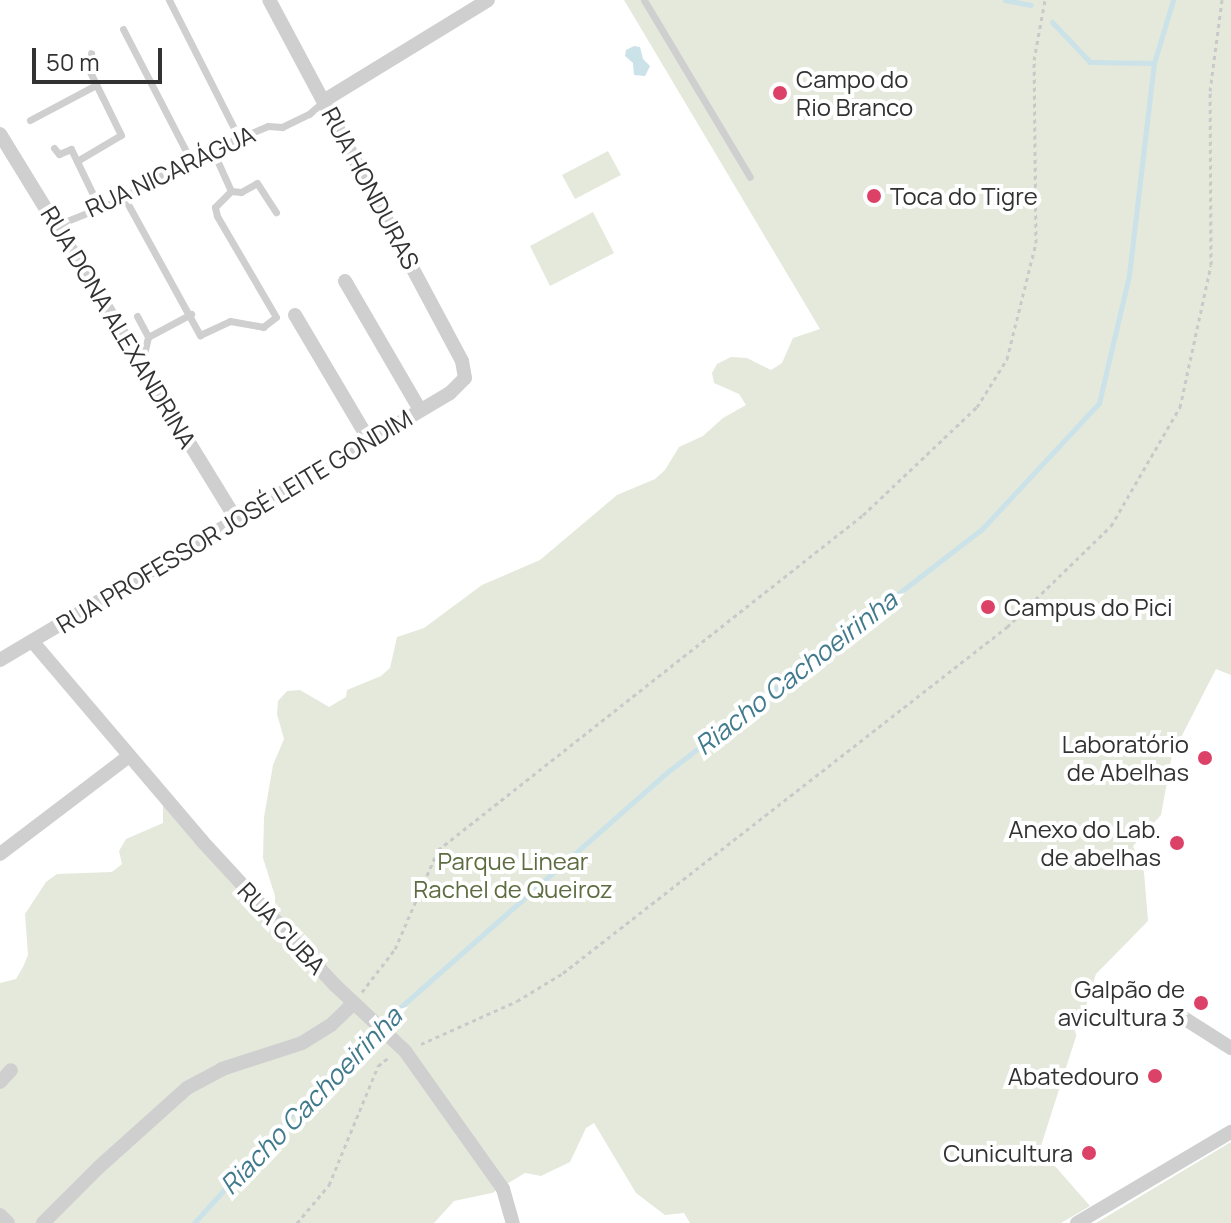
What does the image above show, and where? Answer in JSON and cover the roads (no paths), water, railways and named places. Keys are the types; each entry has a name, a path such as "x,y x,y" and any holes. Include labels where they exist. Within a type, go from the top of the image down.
{"street":[{"name":"RUA HONDURAS","path":"269,0 462,361 465,378"},
{"name":"RUA NICARÁGUA","path":"325,100 488,0"},
{"name":"RUA DONA ALEXANDRINA","path":"0,134 237,520"},
{"path":"345,281 420,410"},
{"path":"295,315 369,440"},
{"name":"RUA PROFESSOR JOSÉ LEITE GONDIM","path":"0,660 420,410 459,386 465,378"},
{"name":"RUA CUBA","path":"32,641 128,757 357,1006 400,1046 503,1189 513,1223"},
{"path":"0,854 128,757"},
{"path":"43,1223 99,1167 187,1088 222,1069 302,1043 357,1006"},
{"path":"1179,1015 1226,1045 1231,1029"},
{"path":"0,1082 11,1070"},
{"path":"1077,1223 1231,1132"},
{"path":"0,1215 8,1223"}],"lane":[{"path":"169,0 239,138"},
{"path":"644,0 750,177"},
{"path":"123,29 190,159"},
{"path":"77,161 121,138 89,70 91,53"},
{"path":"30,120 96,85"},
{"name":"RUA NICARÁGUA","path":"57,225 124,197 212,149 268,126 282,127 309,114 325,100"},
{"path":"54,148 59,154 71,149 99,207"},
{"path":"212,149 231,191"},
{"path":"124,197 131,217 191,314 200,335 230,321 260,327 276,317 217,216 215,207 231,191 244,191 257,183 276,212"},
{"path":"148,337 191,314"},
{"path":"137,316 148,337 142,365"}],"water":[{"path":"640,47 643,59 650,66 645,76 634,75 633,63 625,56 626,50"}],"waterway":[{"path":"1005,0 1031,5"},
{"name":"Riacho Cachoeirinha","path":"194,1223 323,1080 403,1005 670,770 981,530 1099,403 1129,275 1154,63 1173,0"},
{"path":"1052,22 1090,62 1154,63"}],"place":[{"name":"Campo do Rio Branco","path":"780,93"},
{"name":"Toca do Tigre","path":"874,196"},
{"name":"Campus do Pici","path":"988,607"},
{"name":"Laboratório de Abelhas","path":"1205,758"},
{"name":"Anexo do Lab. de abelhas","path":"1177,843"},
{"name":"Galpão de avicultura 3","path":"1201,1003"},
{"name":"Abatedouro","path":"1155,1076"},
{"name":"Cunicultura","path":"1089,1153"}],"park label":[{"name":"Parque Linear Rachel de Queiroz","path":"513,875"}]}
